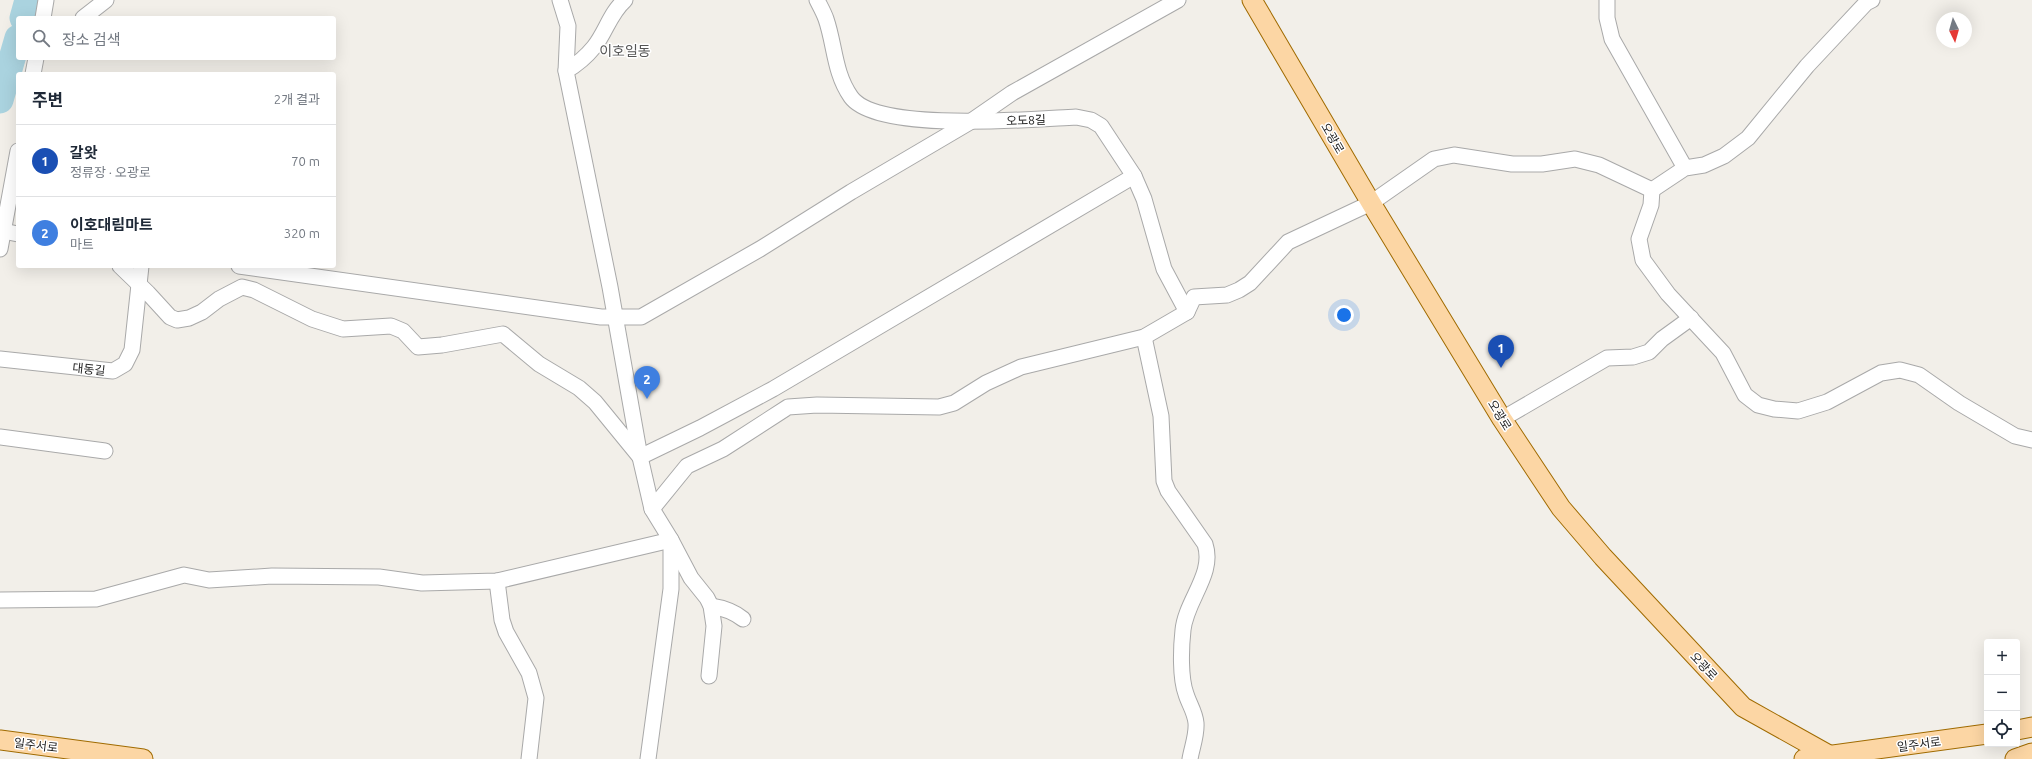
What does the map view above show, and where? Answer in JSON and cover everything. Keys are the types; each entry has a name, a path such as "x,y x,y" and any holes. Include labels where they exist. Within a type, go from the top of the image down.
{"main road":[{"name":"오광로","path":"1252,0 1371,202 1502,419 1561,508 1603,557 1743,707 1835,758"},
{"path":"2020,729 2032,727"},
{"name":"일주서로","path":"1804,759 1835,758 1984,734"},
{"name":"일주서로","path":"0,740 143,759"},
{"path":"2015,759 2032,753"}],"street":[{"path":"43,16 46,0"},
{"path":"86,16 106,0"},
{"path":"560,0 568,26 566,71 616,318 640,457 652,509 671,540 691,578 711,606 714,626 709,676"},
{"path":"566,71 578,63 595,46 616,8 625,0"},
{"name":"오도8길","path":"818,0 826,20 836,64 844,85 852,98 863,107 883,114 926,120 970,122 1076,117 1091,120 1100,126 1134,176 1144,199 1164,269 1187,312"},
{"path":"263,268 304,270 602,317 641,317 760,249 970,122 1054,68 1178,0"},
{"path":"1606,0 1607,18 1612,39 1685,168"},
{"path":"1652,190 1685,168 1704,166 1724,156 1748,138 1807,66 1866,3 1872,0"},
{"path":"33,72 36,60"},
{"path":"652,509 687,466 723,449 788,407 818,405 939,407 954,403 986,383 1021,367 1144,337 1187,312 1194,297 1227,295 1250,283 1288,242 1371,202 1434,159 1454,155 1512,164 1542,164 1574,159 1599,165 1652,190"},
{"path":"0,249 16,162"},
{"path":"640,457 700,428 774,389 1134,176"},
{"path":"1652,190 1651,205 1638,239 1644,260 1668,294 1723,353 1745,395 1758,404 1774,409 1798,411 1827,402 1881,373 1900,370 1919,375 1959,403 2015,436 2032,440"},
{"path":"3,231 16,234"},
{"path":"122,268 170,318 177,320 189,318 202,312 219,299 242,288 246,288 254,290 312,319 343,329 391,326 403,331 418,347 442,345 503,334 540,364 579,388 595,402 640,457"},
{"name":"대동길","path":"0,359 113,371 125,364 132,350 137,283 141,268"},
{"path":"243,268 246,288"},
{"path":"1502,419 1607,358 1633,357 1649,352 1662,339 1691,318"},
{"path":"1144,337 1161,416 1164,481 1168,491 1205,544 1207,552 1206,568 1189,606 1183,630 1183,684 1196,723 1196,731 1190,759"},
{"path":"0,437 105,451"},
{"path":"0,600 96,599 184,575 209,580 272,576 378,577 422,583 497,581 671,540"},
{"path":"648,759 671,588 671,540"},
{"path":"497,581 502,620 506,632 529,673 535,692 536,711 530,759"},
{"path":"711,606 725,608 743,620"}],"waterway":[{"path":"24,16 28,0"},
{"path":"0,100 16,45"}],"place":[{"name":"갈왓","path":"1501,368"},
{"name":"이호대림마트","path":"647,399"}],"district":[{"name":"이호일동","path":"625,51"}]}
